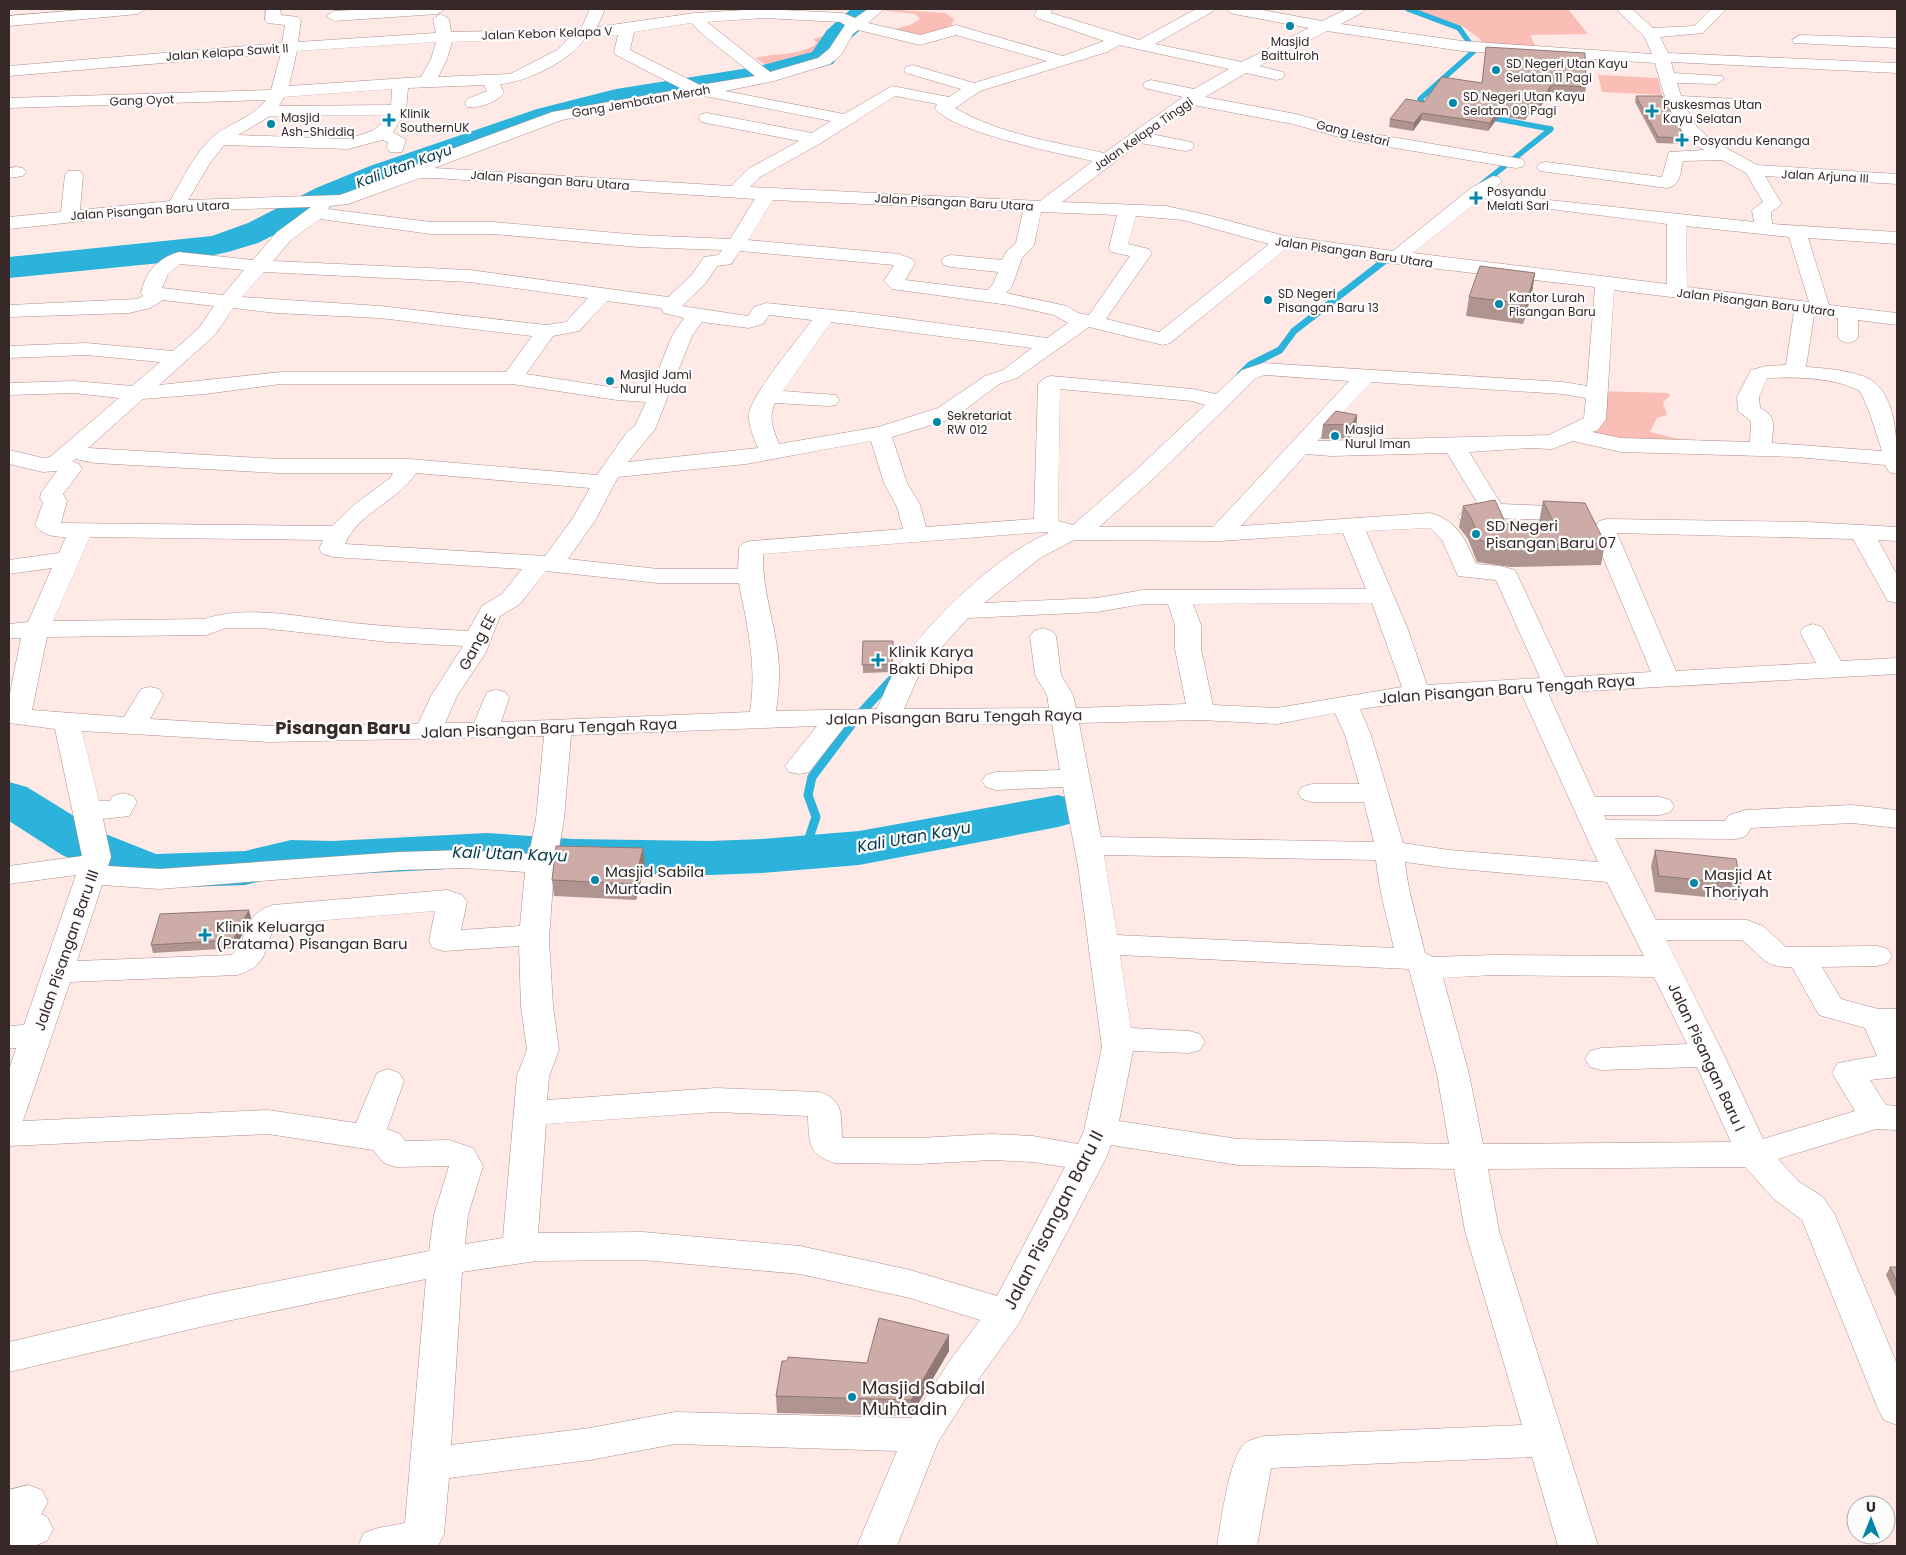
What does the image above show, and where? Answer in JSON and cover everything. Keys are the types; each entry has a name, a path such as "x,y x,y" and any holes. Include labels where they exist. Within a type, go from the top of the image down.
{"street":[{"path":"9,20 42,13 138,9"},
{"path":"176,206 208,153 220,140 266,111 277,93 286,68 293,20 273,20 273,9"},
{"path":"334,16 438,9 446,37 440,60 426,82"},
{"name":"Gang Oyot","path":"9,103 130,101 426,82 513,79 563,54 583,33 597,9"},
{"name":"Gang Jembatan Merah","path":"418,174 428,164 558,116 764,74 831,58 852,22 877,9"},
{"path":"1045,9 1042,15 1117,40 1277,75"},
{"path":"1141,45 1207,9"},
{"path":"1234,9 1323,26 1462,46 1662,58 1897,68"},
{"name":"Jalan Kelapa Tinggi","path":"1039,206 1194,97 1244,67 1358,9"},
{"path":"1623,9 1649,33 1657,44 1675,101 1690,130 1704,143 1753,170 1773,204 1761,210 1764,229"},
{"path":"1649,33 1698,30 1719,9"},
{"name":"Jalan Kebon Kelapa V","path":"446,37 627,30 695,18 772,13 852,22 924,41 949,30 956,30 1061,60"},
{"path":"695,18 712,35 764,74"},
{"path":"627,30 622,52 692,88 846,119"},
{"name":"Jalan Kelapa Sawit II","path":"9,71 289,47 446,37"},
{"path":"947,105 974,88 1101,49 1117,40"},
{"path":"1800,40 1897,44"},
{"path":"912,70 974,88"},
{"path":"1668,78 1716,79"},
{"path":"473,103 496,93 490,80"},
{"path":"220,140 348,144 364,141 381,133 394,121 398,110 401,84"},
{"name":"Gang Lestari","path":"1151,85 1194,97 1296,119 1353,136 1510,163 1477,192"},
{"path":"735,192 754,173 815,139 892,91 947,105 960,118 1008,136 1106,159"},
{"path":"1675,101 1731,103"},
{"path":"266,111 398,110"},
{"path":"707,118 815,139"},
{"path":"381,133 397,140 396,148"},
{"path":"1137,137 1185,146"},
{"path":"1546,167 1667,183 1670,182 1675,156 1724,155"},
{"name":"Jalan Arjuna III","path":"1753,170 1895,183"},
{"name":"Jalan Pisangan Baru Utara","path":"9,223 176,206 287,202 320,206 352,198 418,174 978,208 1124,205 1202,218 1230,229 1283,242 1388,257 1897,319"},
{"path":"70,216 74,175"},
{"path":"978,208 998,189"},
{"path":"1388,257 1477,192 1549,205 1609,210 1676,220 1797,232 1897,238"},
{"path":"767,194 747,223 736,245 724,260 710,261 698,280 670,306 671,309 696,315 749,322 756,320 763,309 826,315 1052,346"},
{"path":"1202,218 1208,200"},
{"path":"63,457 95,456 278,466 409,466 606,477 771,453 880,433 946,413 992,380 1010,374 1090,321 1142,253 1118,248 1124,205"},
{"path":"9,457 43,465 63,457 208,331 215,317 292,228 320,206 431,228 472,226 639,240 736,245 899,260 904,263 894,281 895,284 992,297 1060,310 1072,318 1163,340 1283,242"},
{"path":"992,297 1002,286 1013,256 1025,245 1039,206"},
{"path":"1676,220 1674,249 1677,293"},
{"path":"1795,372 1813,309 1797,232"},
{"path":"602,295 572,327 546,331 380,312 276,307 151,293 160,273 175,259 258,266 470,276 672,304"},
{"path":"951,262 1009,267"},
{"path":"1300,447 1331,449 1454,446 1528,441 1552,442 1590,425 1595,420 1605,284"},
{"path":"9,311 129,307 143,304 160,294"},
{"path":"1848,314 1848,337"},
{"name":"Gang EE","path":"428,732 444,696 466,664 479,639 483,624 491,611 510,599 546,564 578,527 606,477 635,437 644,429 682,336 696,315"},
{"path":"771,453 760,418 760,412 768,396 826,315"},
{"path":"512,378 546,331"},
{"path":"9,352 86,349 137,352 178,358"},
{"path":"879,716 910,666 937,633 995,581 1046,542 1144,475 1209,399 1249,374 1263,369 1564,388 1597,394"},
{"path":"1573,432 1580,436 1621,445 1761,449 1797,450 1896,463 1889,433 1867,388 1854,381 1795,372 1762,372 1758,374 1751,386 1748,397 1749,411 1762,418 1763,438 1761,449"},
{"path":"1010,374 1049,384 1055,382 1209,399"},
{"path":"1220,534 1365,376"},
{"path":"9,389 74,387 138,393 205,388 281,378 512,378 608,392 659,396"},
{"path":"1049,384 1064,530"},
{"path":"768,396 828,400"},
{"path":"880,433 894,480 904,503 908,505 917,536"},
{"path":"1454,446 1494,511"},
{"path":"63,457 71,469 52,493 51,498 55,501 47,525 57,530 338,533"},
{"path":"409,466 398,483 362,510 338,533 331,549 546,564 658,576 750,576"},
{"path":"762,720 767,683 765,652 750,576 750,548 917,536 1064,530 1220,534 1430,520 1437,522 1488,514 1494,511 1580,514 1592,518 1604,530 1666,678"},
{"name":"Jalan Pisangan Baru I","path":"1437,522 1451,535 1467,571 1506,575 1591,818 1708,1055 1752,1154 1786,1190 1811,1206 1817,1213 1897,1409"},
{"path":"1604,530 1607,526 1614,525 1807,529 1862,534 1897,534"},
{"path":"1352,526 1379,596 1394,627 1417,692"},
{"path":"13,716 26,682 32,641 81,530"},
{"path":"1862,534 1897,596"},
{"path":"9,567 68,559"},
{"path":"961,611 1097,605 1144,597 1379,596"},
{"path":"1178,597 1188,625 1188,649 1202,712"},
{"path":"9,631 37,628 206,627 224,621 262,621 388,634 479,639"},
{"path":"1813,632 1832,670"},
{"name":"Jalan Pisangan Baru II","path":"877,1546 922,1435 962,1373 1006,1313 1095,1145 1118,1047 1088,846 1060,695 1048,674 1043,636"},
{"name":"Jalan Pisangan Baru Tengah Raya","path":"13,716 67,722 269,734 484,731 879,716 1063,716 1202,712 1238,716 1277,716 1417,692 1544,687 1666,678 1897,666"},
{"path":"133,725 150,695"},
{"path":"484,731 496,698"},
{"path":"1344,703 1358,736 1375,793 1390,851 1393,887 1453,1074 1482,1231 1578,1546"},
{"path":"799,766 839,717"},
{"name":"Jalan Pisangan Baru III","path":"9,1116 22,1037 59,972 95,861 88,810 67,722"},
{"path":"518,1250 533,1076 543,1050 537,1006 534,935 538,883 550,819 558,728"},
{"path":"996,781 1075,778"},
{"path":"1312,793 1375,793"},
{"path":"88,810 119,810 123,802"},
{"path":"1591,818 1660,806"},
{"path":"1591,818 1736,830 1739,821 1746,819 1852,814 1874,818 1897,819"},
{"path":"1088,846 1390,851 1449,859 1618,872"},
{"path":"9,875 95,861 160,879 399,861 543,858"},
{"path":"59,972 237,965 246,960 265,920 273,915 447,900 452,902 444,941 534,935"},
{"path":"1647,930 1747,930 1758,935 1776,955 1802,958 1877,956"},
{"path":"1104,944 1418,963 1664,967"},
{"path":"530,1113 716,1100 818,1104 824,1109 823,1132 826,1143 835,1150 919,1151 992,1147 1034,1149 1095,1145 1238,1152 1468,1156 1752,1154 1887,1118 1848,1072 1896,1066 1888,1020 1830,1007 1802,958"},
{"path":"1117,1039 1189,1042"},
{"path":"1601,1059 1708,1055"},
{"path":"366,1138 388,1081"},
{"path":"9,1134 268,1122 384,1140 396,1154 449,1153 461,1157 466,1166 451,1215 445,1262 431,1464 424,1534 418,1539 378,1546"},
{"path":"9,1357 213,1309 445,1262 536,1247 643,1246 800,1260 910,1284 1006,1313"},
{"path":"431,1464 590,1444 675,1428 922,1435"},
{"path":"1237,1546 1251,1469 1257,1456 1264,1452 1545,1440"}],"shaded area":[{"path":"1413,9 1568,9 1588,34 1530,35 1536,47 1481,44 1481,40 1464,27"},
{"path":"882,10 945,13 954,19 951,27 924,40 896,29 912,24 920,19 915,14"},
{"path":"833,36 817,52 809,57 793,64 762,72 759,69 766,65 755,58 804,50 817,43 813,39"},
{"path":"1598,75 1658,78 1662,95 1602,92"},
{"path":"1598,391 1668,393 1670,396 1663,402 1667,415 1657,418 1650,432 1687,441 1681,448 1570,430 1591,416"}],"building":[{"path":"1486,47 1585,53 1586,87 1551,85 1541,102 1533,101 1526,112 1500,108 1490,123 1422,113 1414,123 1390,119 1406,99 1424,102 1442,77 1482,83"},
{"path":"1636,96 1662,96 1685,138 1658,137"},
{"path":"1480,266 1535,273 1526,304 1469,297"},
{"path":"1336,411 1357,415 1352,424 1323,425"},
{"path":"1495,500 1506,524 1554,523 1543,501 1585,503 1605,543 1514,545 1481,541 1471,518 1463,506"},
{"name":"Klinik Karya Bakti Dhipa","path":"863,641 893,641 892,664 862,665"},
{"path":"556,846 643,848 634,884 552,880"},
{"path":"1655,850 1736,859 1741,884 1659,876"},
{"name":"Klinik Keluarga (Pratama) Pisangan Baru","path":"249,910 233,940 151,945 160,914"},
{"path":"1890,1267 1897,1267 1897,1283"},
{"path":"879,1318 949,1335 911,1400 776,1396 782,1361 787,1361 788,1357 867,1363"}],"waterway":[{"name":"Kali Utan Kayu","path":"9,268 191,249 231,241 260,230 328,195 409,162 548,115 616,98 755,76 823,58 843,30 869,9"},
{"path":"1408,9 1459,28 1471,45"},
{"path":"1430,107 1425,106 1420,99 1473,52"},
{"path":"1482,184 1551,129 1487,117"},
{"path":"1386,260 1391,256"},
{"path":"1240,375 1250,365 1280,350 1294,331 1388,258"},
{"path":"804,853 816,817 808,795 812,777 857,717 896,675"},
{"name":"Kali Utan Kayu","path":"9,798 80,843 119,860 154,871 245,868 291,857 332,858 487,850 573,856 710,858 762,856 859,848 1058,811"}],"place":[{"name":"Masjid Baittulroh","path":"1290,26"},
{"name":"SD Negeri Utan Kayu Selatan 11 Pagi","path":"1496,70"},
{"name":"SD Negeri Utan Kayu Selatan 09 Pagi","path":"1453,103"},
{"name":"Puskesmas Utan Kayu Selatan","path":"1652,111"},
{"name":"Klinik SouthernUK","path":"389,120"},
{"name":"Masjid Ash-Shiddiq","path":"271,124"},
{"name":"Posyandu Kenanga","path":"1682,140"},
{"name":"Posyandu Melati Sari","path":"1476,198"},
{"name":"SD Negeri Pisangan Baru 13","path":"1268,300"},
{"name":"Kantor Lurah Pisangan Baru","path":"1499,304"},
{"name":"Masjid Jami Nurul Huda","path":"610,381"},
{"name":"Sekretariat RW 012","path":"937,422"},
{"name":"Masjid Nurul Iman","path":"1335,436"},
{"name":"SD Negeri Pisangan Baru 07","path":"1476,534"},
{"name":"Klinik Karya Bakti Dhipa","path":"878,660"},
{"name":"Masjid Sabila Murtadin","path":"595,880"},
{"name":"Masjid At Thoriyah","path":"1694,883"},
{"name":"Klinik Keluarga (Pratama) Pisangan Baru","path":"205,935"},
{"name":"Masjid Sabilal Muhtadin","path":"852,1397"}],"district":[{"name":"Pisangan Baru","path":"343,727"}]}
